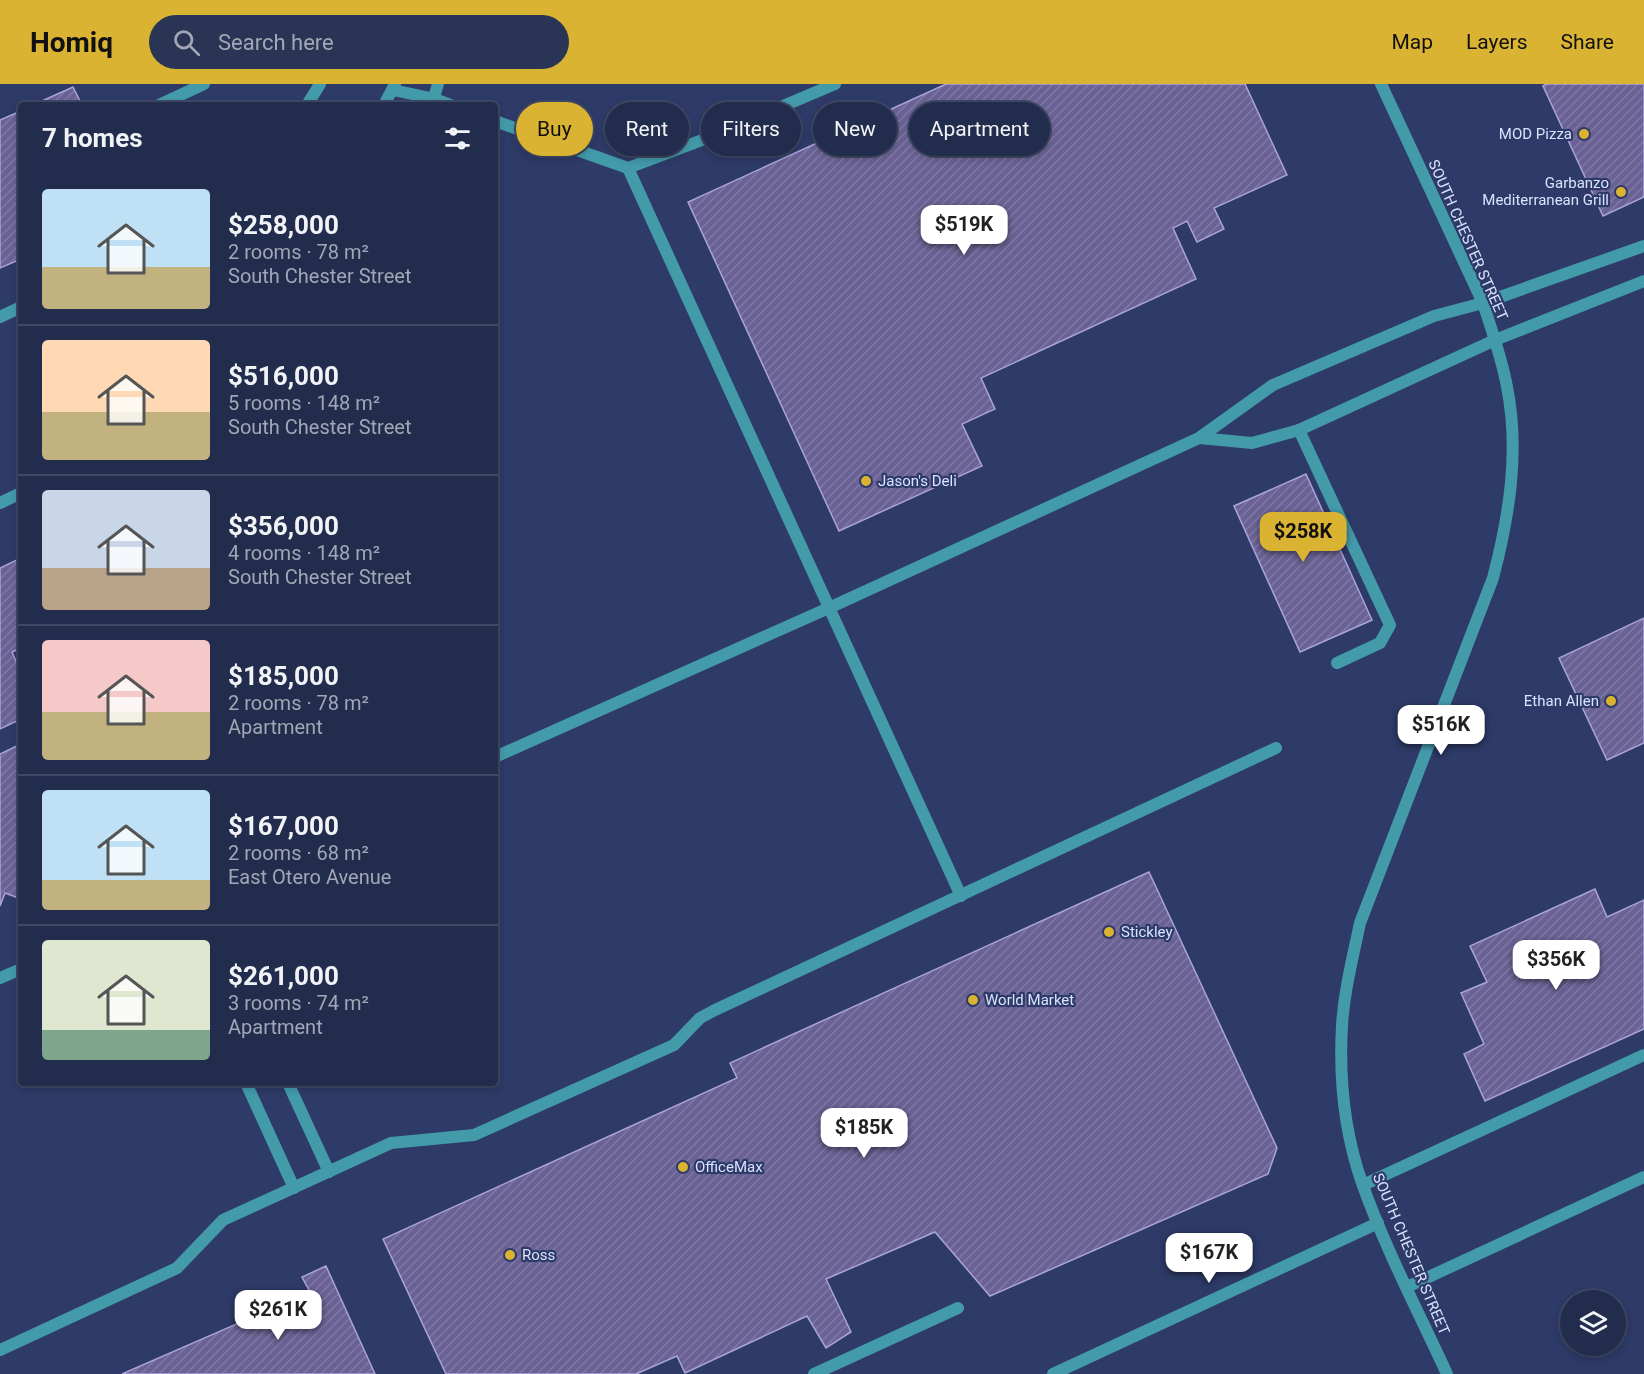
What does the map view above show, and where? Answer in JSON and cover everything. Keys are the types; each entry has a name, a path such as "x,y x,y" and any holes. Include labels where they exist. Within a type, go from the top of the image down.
{"street":[{"path":"165,102 204,84"},
{"path":"309,102 320,84"},
{"path":"386,102 394,87 433,102 438,84"},
{"path":"498,122 628,168 710,137 835,84"},
{"name":"SOUTH CHESTER STREET","path":"1381,84 1483,303 1507,387 1512,440 1510,488 1501,546 1493,579 1360,923 1347,982 1342,1027 1347,1123 1363,1185 1447,1374"},
{"path":"628,168 831,607 961,896"},
{"path":"498,756 831,607 1199,438 1273,385 1434,316 1483,303 1644,246"},
{"path":"1199,438 1252,442 1299,430 1495,340 1644,281"},
{"path":"0,316 18,308"},
{"path":"1299,430 1390,625 1380,643 1337,663"},
{"path":"0,503 18,494"},
{"path":"0,1350 177,1268 223,1220 391,1143 474,1135 674,1045 700,1018 1276,748"},
{"path":"0,978 18,970"},
{"path":"1363,1185 1644,1055"},
{"path":"247,1086 294,1188"},
{"path":"289,1086 329,1172"},
{"path":"1407,1287 1644,1176"},
{"path":"1054,1374 1378,1222"},
{"path":"814,1374 958,1308"}],"building":[{"path":"946,84 1245,84 1287,175 1214,208 1224,229 1197,242 1187,221 1173,228 1196,279 981,378 995,409 962,424 982,466 839,531 688,202 789,156 801,156 801,150 813,145 813,156 897,156 897,106"},
{"path":"1546,84 1644,84 1644,197 1603,216 1543,86"},
{"path":"73,87 80,102 40,102"},
{"path":"18,112 18,260 0,268 0,120"},
{"path":"1306,474 1372,620 1300,652 1234,506"},
{"path":"18,559 18,649 12,652 18,666 18,720 0,729 0,568"},
{"name":"Ethan Allen","path":"1644,618 1644,743 1607,760 1559,658"},
{"path":"18,745 18,898 5,893 0,906 0,754"},
{"path":"1149,872 1277,1148 1268,1174 990,1296 935,1232 826,1279 851,1332 826,1348 807,1316 685,1373 677,1356 636,1374 446,1374 383,1239 737,1078 730,1063"},
{"path":"1595,889 1607,917 1644,900 1644,1029 1485,1101 1464,1054 1484,1044 1461,993 1487,982 1470,946"},
{"path":"326,1266 375,1374 122,1374 310,1292 302,1277"}],"place":[{"name":"MOD Pizza","path":"1584,134"},
{"name":"Garbanzo Mediterranean Grill","path":"1621,192"},
{"name":"Jason's Deli","path":"866,481"},
{"name":"Ethan Allen","path":"1611,701"},
{"name":"Stickley","path":"1109,932"},
{"name":"World Market","path":"973,1000"},
{"name":"OfficeMax","path":"683,1167"},
{"name":"Ross","path":"510,1255"}]}
